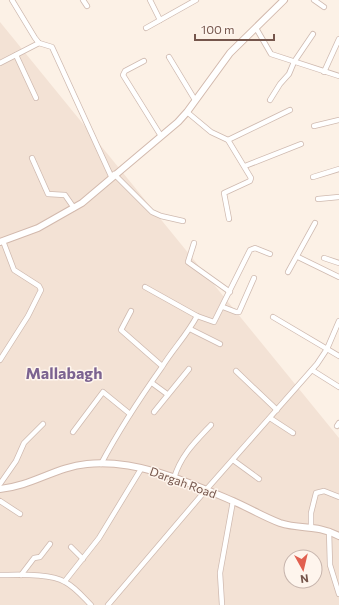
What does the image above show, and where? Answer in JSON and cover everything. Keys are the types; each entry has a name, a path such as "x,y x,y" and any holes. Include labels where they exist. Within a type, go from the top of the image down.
{"street":[{"path":"12,0 39,43"},
{"path":"83,0 87,6"},
{"path":"150,0 160,20"},
{"path":"146,28 196,0"},
{"path":"0,360 28,316 41,290 39,286 14,270 1,242 38,228 74,208 93,194 113,175 161,136 187,112 230,53 284,0"},
{"path":"314,0 324,7"},
{"path":"256,28 271,54 339,76"},
{"path":"270,100 280,84 290,74 294,62 313,34"},
{"path":"324,72 339,38"},
{"path":"0,63 39,43 50,45 113,175 152,212 161,216 182,221"},
{"path":"16,56 36,98"},
{"path":"169,57 195,100"},
{"path":"144,61 125,71 123,75 161,136"},
{"path":"228,140 290,110"},
{"path":"187,112 211,132 228,140 251,180 224,194 229,219"},
{"path":"314,126 339,120"},
{"path":"244,166 301,144"},
{"path":"32,158 48,194 65,195 74,208"},
{"path":"313,177 339,169"},
{"path":"318,199 339,197"},
{"path":"288,272 298,257 303,243 315,223"},
{"path":"194,243 188,262 230,292"},
{"path":"145,287 197,316 214,322 223,307 250,250 255,248 270,254"},
{"path":"298,257 339,277"},
{"path":"324,258 339,263"},
{"path":"223,307 239,312 254,278"},
{"path":"132,311 121,330 162,366"},
{"path":"101,464 130,414 162,366 190,329 197,316"},
{"path":"273,317 339,356"},
{"path":"108,605 115,599 205,491 312,370 327,349 339,321"},
{"path":"190,329 220,344"},
{"path":"154,412 167,394 189,369"},
{"path":"312,370 339,387"},
{"path":"236,371 277,410"},
{"path":"152,382 167,394"},
{"path":"73,432 103,392 130,414"},
{"path":"270,418 293,433"},
{"path":"0,484 16,461 24,442 43,424"},
{"path":"174,478 186,451 211,425"},
{"path":"233,460 259,479"},
{"name":"Dargah Road","path":"0,489 30,484 73,466 101,464 141,469 174,478 232,501 281,523 302,527 311,526 329,531 339,536"},
{"path":"65,581 99,538 141,469"},
{"path":"311,526 316,493 324,491 339,496"},
{"path":"0,501 20,514"},
{"path":"222,605 220,573 232,501"},
{"path":"329,531 330,565 339,594"},
{"path":"21,575 34,558 40,557 50,544"},
{"path":"71,548 83,559"},
{"path":"0,575 58,578 65,581 91,605"},
{"path":"115,599 118,605"}],"shaded area":[{"path":"0,22 339,438 339,605 0,605"}],"district":[{"name":"Mallabagh","path":"64,373"}]}
